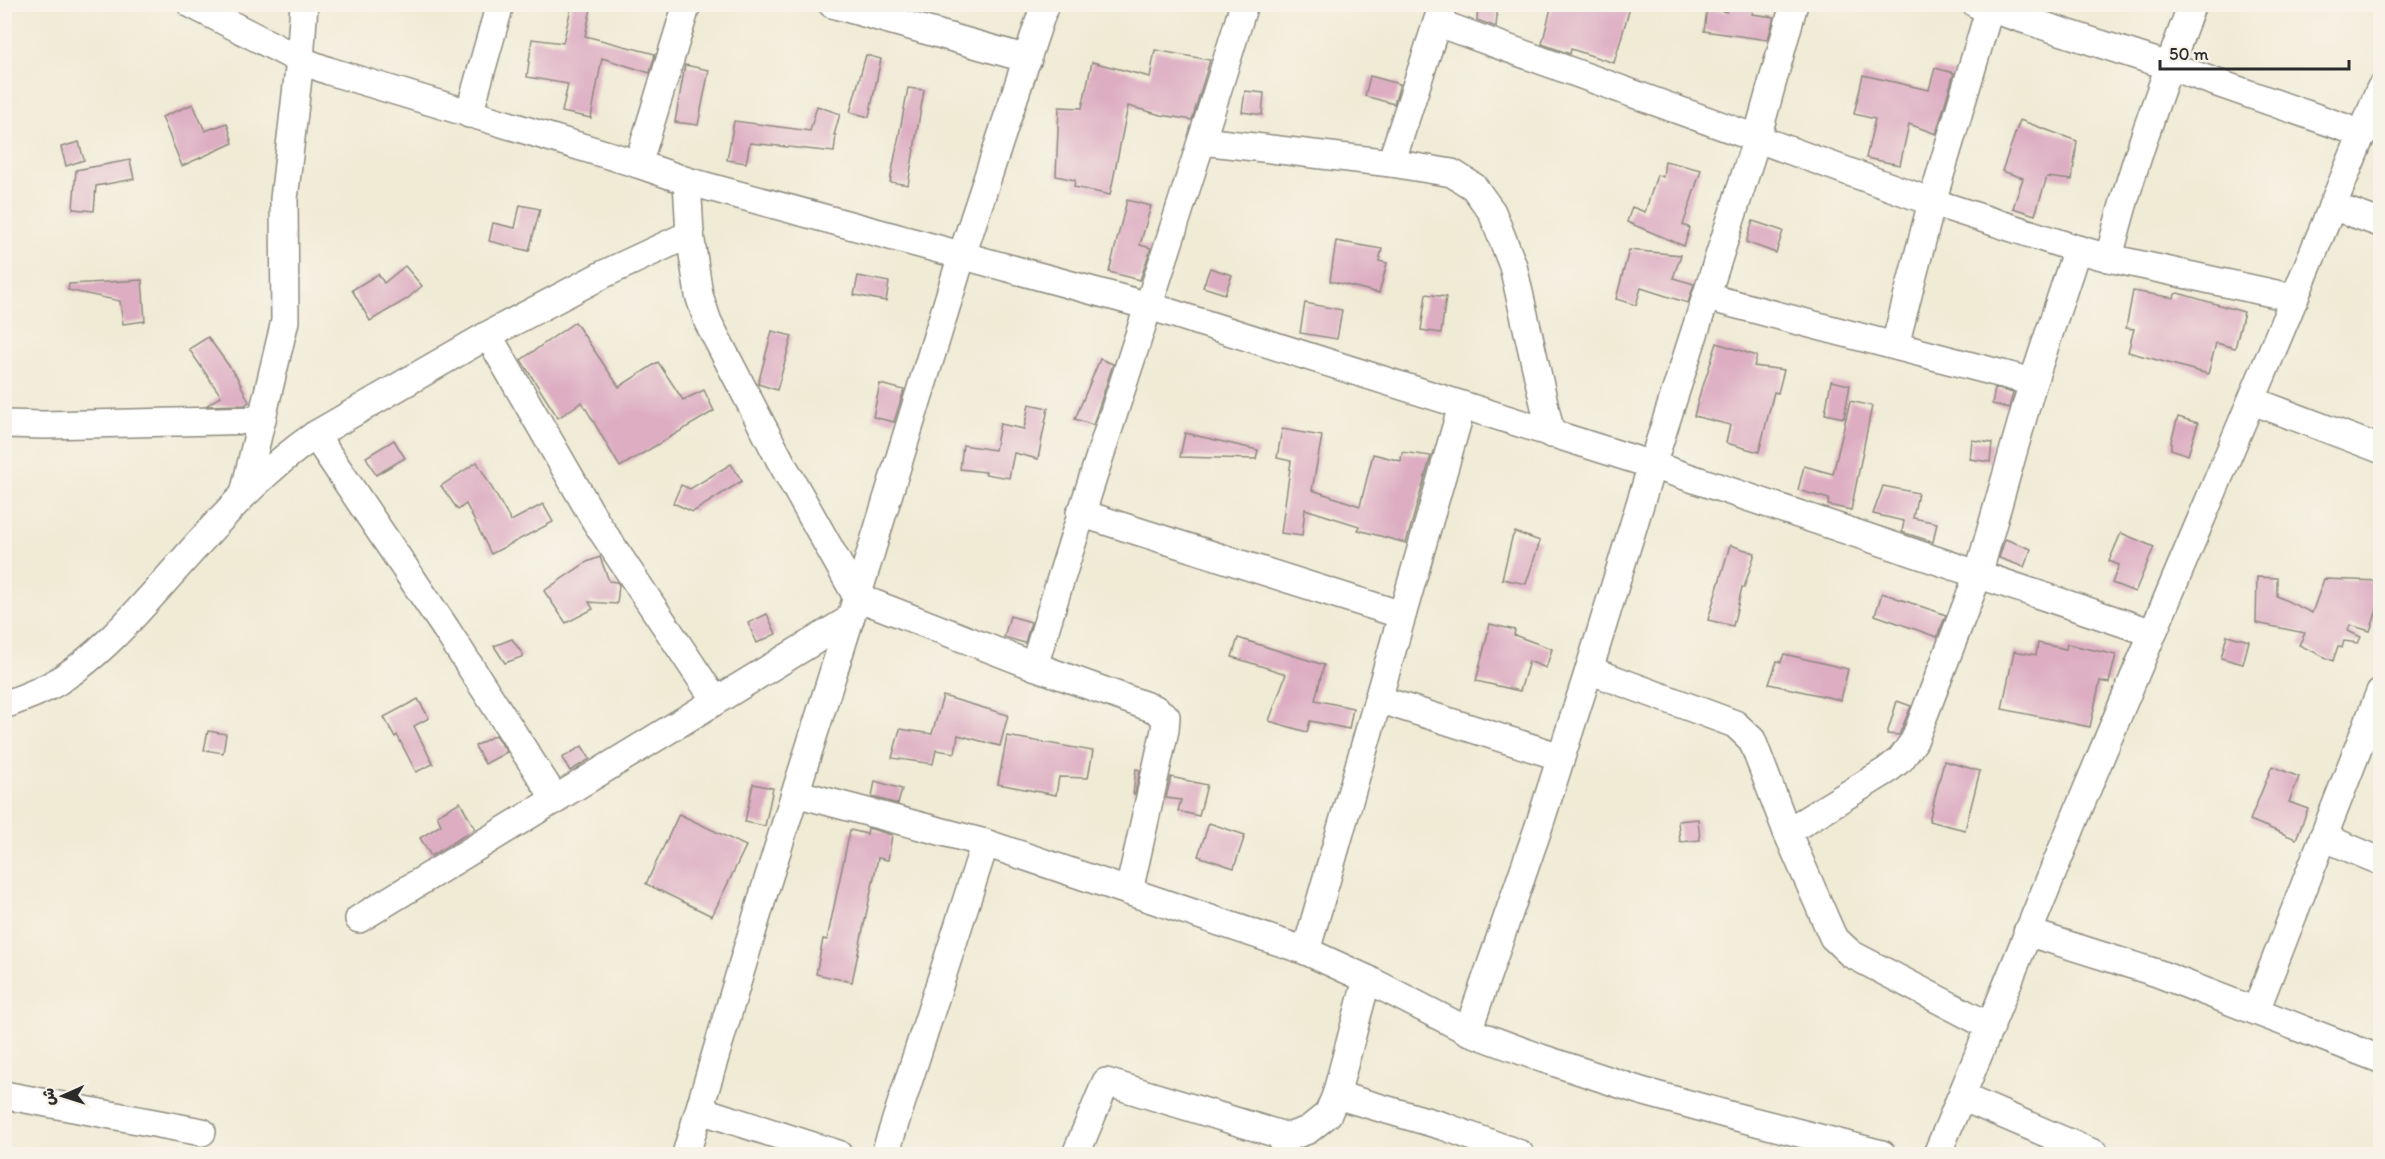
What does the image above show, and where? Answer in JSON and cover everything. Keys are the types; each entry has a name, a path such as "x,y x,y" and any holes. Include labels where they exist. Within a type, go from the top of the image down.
{"street":[{"path":"191,4 300,60 468,114 638,164 687,181 1149,306 1652,465 2152,633"},
{"path":"244,494 285,321 284,199 304,4"},
{"path":"468,114 500,4"},
{"path":"638,164 687,4"},
{"path":"832,4 891,12 1028,59"},
{"path":"686,1155 795,793 962,255 1045,4"},
{"path":"1034,666 1080,513 1149,306 1244,4"},
{"path":"1468,1031 1589,670 1757,138 1794,4"},
{"path":"2109,258 2131,173 2192,4"},
{"path":"1895,345 1986,6 2169,66 2362,134"},
{"path":"1391,163 1440,14 1757,138 1932,202 2109,258 2295,298"},
{"path":"1937,1155 1991,1027 2027,932 2152,633 2253,400 2380,89"},
{"path":"1202,141 1391,163 1452,173 1474,187 1492,212 1513,266 1551,434"},
{"path":"687,181 690,234 699,295 708,322 854,608 1034,666 1155,709 1166,717 1128,891"},
{"path":"2332,206 2380,223"},
{"path":"4,705 62,679 107,644 244,494 269,469 315,435 488,335 604,274 690,234"},
{"path":"1787,832 1886,771 1901,759 1914,741 1978,575 2033,382 2077,249"},
{"path":"1707,297 2033,382"},
{"path":"488,335 596,522 715,700"},
{"path":"2253,400 2380,449"},
{"path":"1305,951 1462,406"},
{"path":"4,424 262,420"},
{"path":"315,435 446,629 556,800"},
{"path":"1080,513 1402,615"},
{"path":"359,919 556,800 715,700 854,608"},
{"path":"1589,670 1735,724 1745,731 1752,740 1787,832 1833,937 1851,954 1991,1027"},
{"path":"2256,1010 2380,692"},
{"path":"1378,699 1561,757"},
{"path":"795,793 985,843 1305,951 1367,979 1468,1031 1541,1058 1641,1091 1882,1155"},
{"path":"2322,837 2380,861"},
{"path":"885,1155 985,843"},
{"path":"2027,932 2157,974 2380,1059"},
{"path":"1076,1155 1106,1082 1285,1146 1319,1123 1328,1114 1336,1095 1367,979"},
{"path":"4,1095 202,1132"},
{"path":"1336,1095 1443,1126 1520,1155"},
{"path":"1962,1097 2095,1155"},
{"path":"700,1110 838,1155"}],"building":[{"path":"572,4 592,4 585,36 655,54 650,73 602,58 591,118 562,112 568,84 527,77 532,39 563,43"},
{"path":"1478,4 1498,4 1496,27 1477,20"},
{"path":"1552,4 1631,4 1614,63 1571,49 1570,54 1542,44"},
{"path":"1728,5 1753,9 1752,14 1774,17 1768,40 1704,31 1707,9 1727,12"},
{"path":"1155,50 1210,60 1192,120 1128,106 1110,195 1074,187 1075,180 1056,176 1059,107 1082,108 1092,62 1150,77"},
{"path":"866,55 881,59 869,117 850,112"},
{"path":"685,65 709,70 698,125 675,122"},
{"path":"1935,68 1954,73 1936,134 1909,124 1900,165 1866,158 1875,119 1854,114 1863,75 1929,90"},
{"path":"1370,76 1400,84 1394,104 1365,96"},
{"path":"908,88 924,90 908,185 890,182"},
{"path":"1245,91 1264,93 1262,115 1242,112"},
{"path":"193,104 205,131 227,123 233,143 182,166 162,117"},
{"path":"817,106 840,114 834,135 836,135 834,152 750,143 746,163 727,160 734,121 810,131"},
{"path":"2020,120 2077,141 2072,180 2047,177 2035,215 2013,208 2023,178 2002,171"},
{"path":"79,142 84,160 66,166 61,147"},
{"path":"130,160 134,179 96,186 94,211 73,209 76,170"},
{"path":"1665,161 1701,170 1683,225 1690,228 1684,246 1627,222 1632,207 1645,212 1657,175 1663,177"},
{"path":"1127,200 1151,206 1140,245 1151,248 1140,280 1109,272"},
{"path":"520,205 540,209 529,251 489,241 493,223 515,228"},
{"path":"1753,221 1783,231 1776,253 1746,242"},
{"path":"1336,241 1382,249 1379,261 1387,263 1379,293 1330,281"},
{"path":"1629,250 1681,255 1673,278 1694,284 1688,303 1641,288 1636,305 1616,299"},
{"path":"405,266 422,286 407,299 370,321 352,290 378,274 384,283"},
{"path":"1210,268 1232,275 1225,294 1203,287"},
{"path":"858,276 889,282 886,301 854,295"},
{"path":"142,280 145,321 123,324 120,301 68,290 69,284"},
{"path":"2133,291 2174,298 2178,293 2244,312 2235,348 2216,343 2208,374 2128,352 2134,329 2126,328"},
{"path":"1426,294 1446,297 1441,333 1421,330"},
{"path":"1305,303 1342,310 1337,339 1300,333"},
{"path":"575,322 619,387 658,362 683,400 704,390 714,411 620,467 582,402 558,418 521,360"},
{"path":"772,331 792,336 777,390 758,384"},
{"path":"208,337 237,377 249,402 245,405 206,406 221,396 189,349"},
{"path":"1717,343 1757,356 1754,366 1784,370 1778,393 1774,392 1759,452 1726,443 1730,425 1694,416"},
{"path":"1100,359 1113,364 1093,425 1075,419"},
{"path":"1831,381 1850,385 1844,418 1825,414"},
{"path":"880,384 904,390 894,422 873,417"},
{"path":"1995,388 2013,393 2009,408 1992,404"},
{"path":"1850,401 1872,406 1851,510 1828,505 1829,499 1798,490 1804,466 1833,474"},
{"path":"1029,404 1048,408 1038,459 1014,453 1009,478 960,469 963,445 995,450 1000,424 1024,429"},
{"path":"2178,417 2198,423 2188,455 2171,449"},
{"path":"1282,429 1322,436 1312,490 1360,506 1373,454 1401,461 1402,452 1431,456 1406,543 1358,530 1359,526 1305,509 1302,536 1281,533 1291,461 1277,458"},
{"path":"1185,433 1258,450 1256,459 1180,457"},
{"path":"394,440 405,458 376,475 366,457"},
{"path":"1972,440 1992,443 1990,462 1970,459"},
{"path":"477,462 511,521 543,504 553,522 491,554 466,504 458,510 441,486"},
{"path":"731,464 742,481 693,512 673,503 681,485 690,489"},
{"path":"1883,486 1918,493 1913,518 1937,523 1933,542 1902,532 1904,521 1873,514"},
{"path":"1515,532 1540,541 1526,584 1502,579"},
{"path":"2121,533 2154,547 2135,592 2112,583 2119,565 2109,561"},
{"path":"2005,539 2031,549 2024,567 1999,558"},
{"path":"1730,545 1755,553 1744,588 1742,587 1733,626 1708,620"},
{"path":"600,557 609,581 617,582 619,585 617,604 589,602 593,609 566,623 544,591 587,562"},
{"path":"2257,577 2277,578 2277,596 2312,613 2324,579 2380,581 2380,601 2370,631 2350,625 2348,631 2361,637 2358,643 2344,641 2342,648 2338,646 2333,661 2299,645 2305,633 2256,623"},
{"path":"1882,593 1946,615 1937,637 1875,615"},
{"path":"767,614 776,634 757,643 748,623"},
{"path":"1010,616 1031,622 1025,643 1004,637"},
{"path":"1490,624 1515,630 1514,635 1552,649 1546,668 1529,661 1520,691 1476,681"},
{"path":"2227,635 2249,641 2243,664 2221,658"},
{"path":"1238,638 1324,665 1315,700 1353,708 1349,729 1310,721 1307,732 1269,721 1286,674 1232,657"},
{"path":"512,639 524,656 505,663 494,646"},
{"path":"2038,643 2066,649 2067,644 2116,655 2109,683 2100,681 2090,727 2002,709 2014,651 2036,655"},
{"path":"1784,654 1848,669 1841,700 1769,684 1777,661 1781,662"},
{"path":"943,696 1008,715 1000,746 958,735 955,753 936,750 933,764 892,758 900,729 932,734"},
{"path":"418,699 429,718 414,726 433,764 416,772 397,735 395,737 384,717"},
{"path":"1897,701 1911,706 1899,735 1887,734"},
{"path":"208,731 226,734 223,753 204,750"},
{"path":"495,735 507,752 485,764 475,746"},
{"path":"1007,736 1093,751 1088,778 1059,777 1056,795 998,784"},
{"path":"582,746 590,759 570,771 562,758"},
{"path":"1944,761 1980,771 1965,830 1929,821"},
{"path":"2272,766 2299,777 2289,802 2308,809 2296,839 2250,820"},
{"path":"1136,769 1140,770 1135,794 1133,794"},
{"path":"1171,777 1207,785 1199,816 1178,811 1181,800 1166,798"},
{"path":"875,781 902,789 898,804 872,797"},
{"path":"753,784 773,788 765,826 745,822"},
{"path":"460,802 475,829 431,856 420,838 441,825 437,815"},
{"path":"679,814 746,846 712,916 646,884"},
{"path":"1698,819 1700,840 1680,842 1678,821"},
{"path":"1209,823 1245,835 1234,868 1198,856"},
{"path":"868,828 892,835 888,860 878,858 852,982 816,974 823,939 827,940 850,830 867,834"}]}
